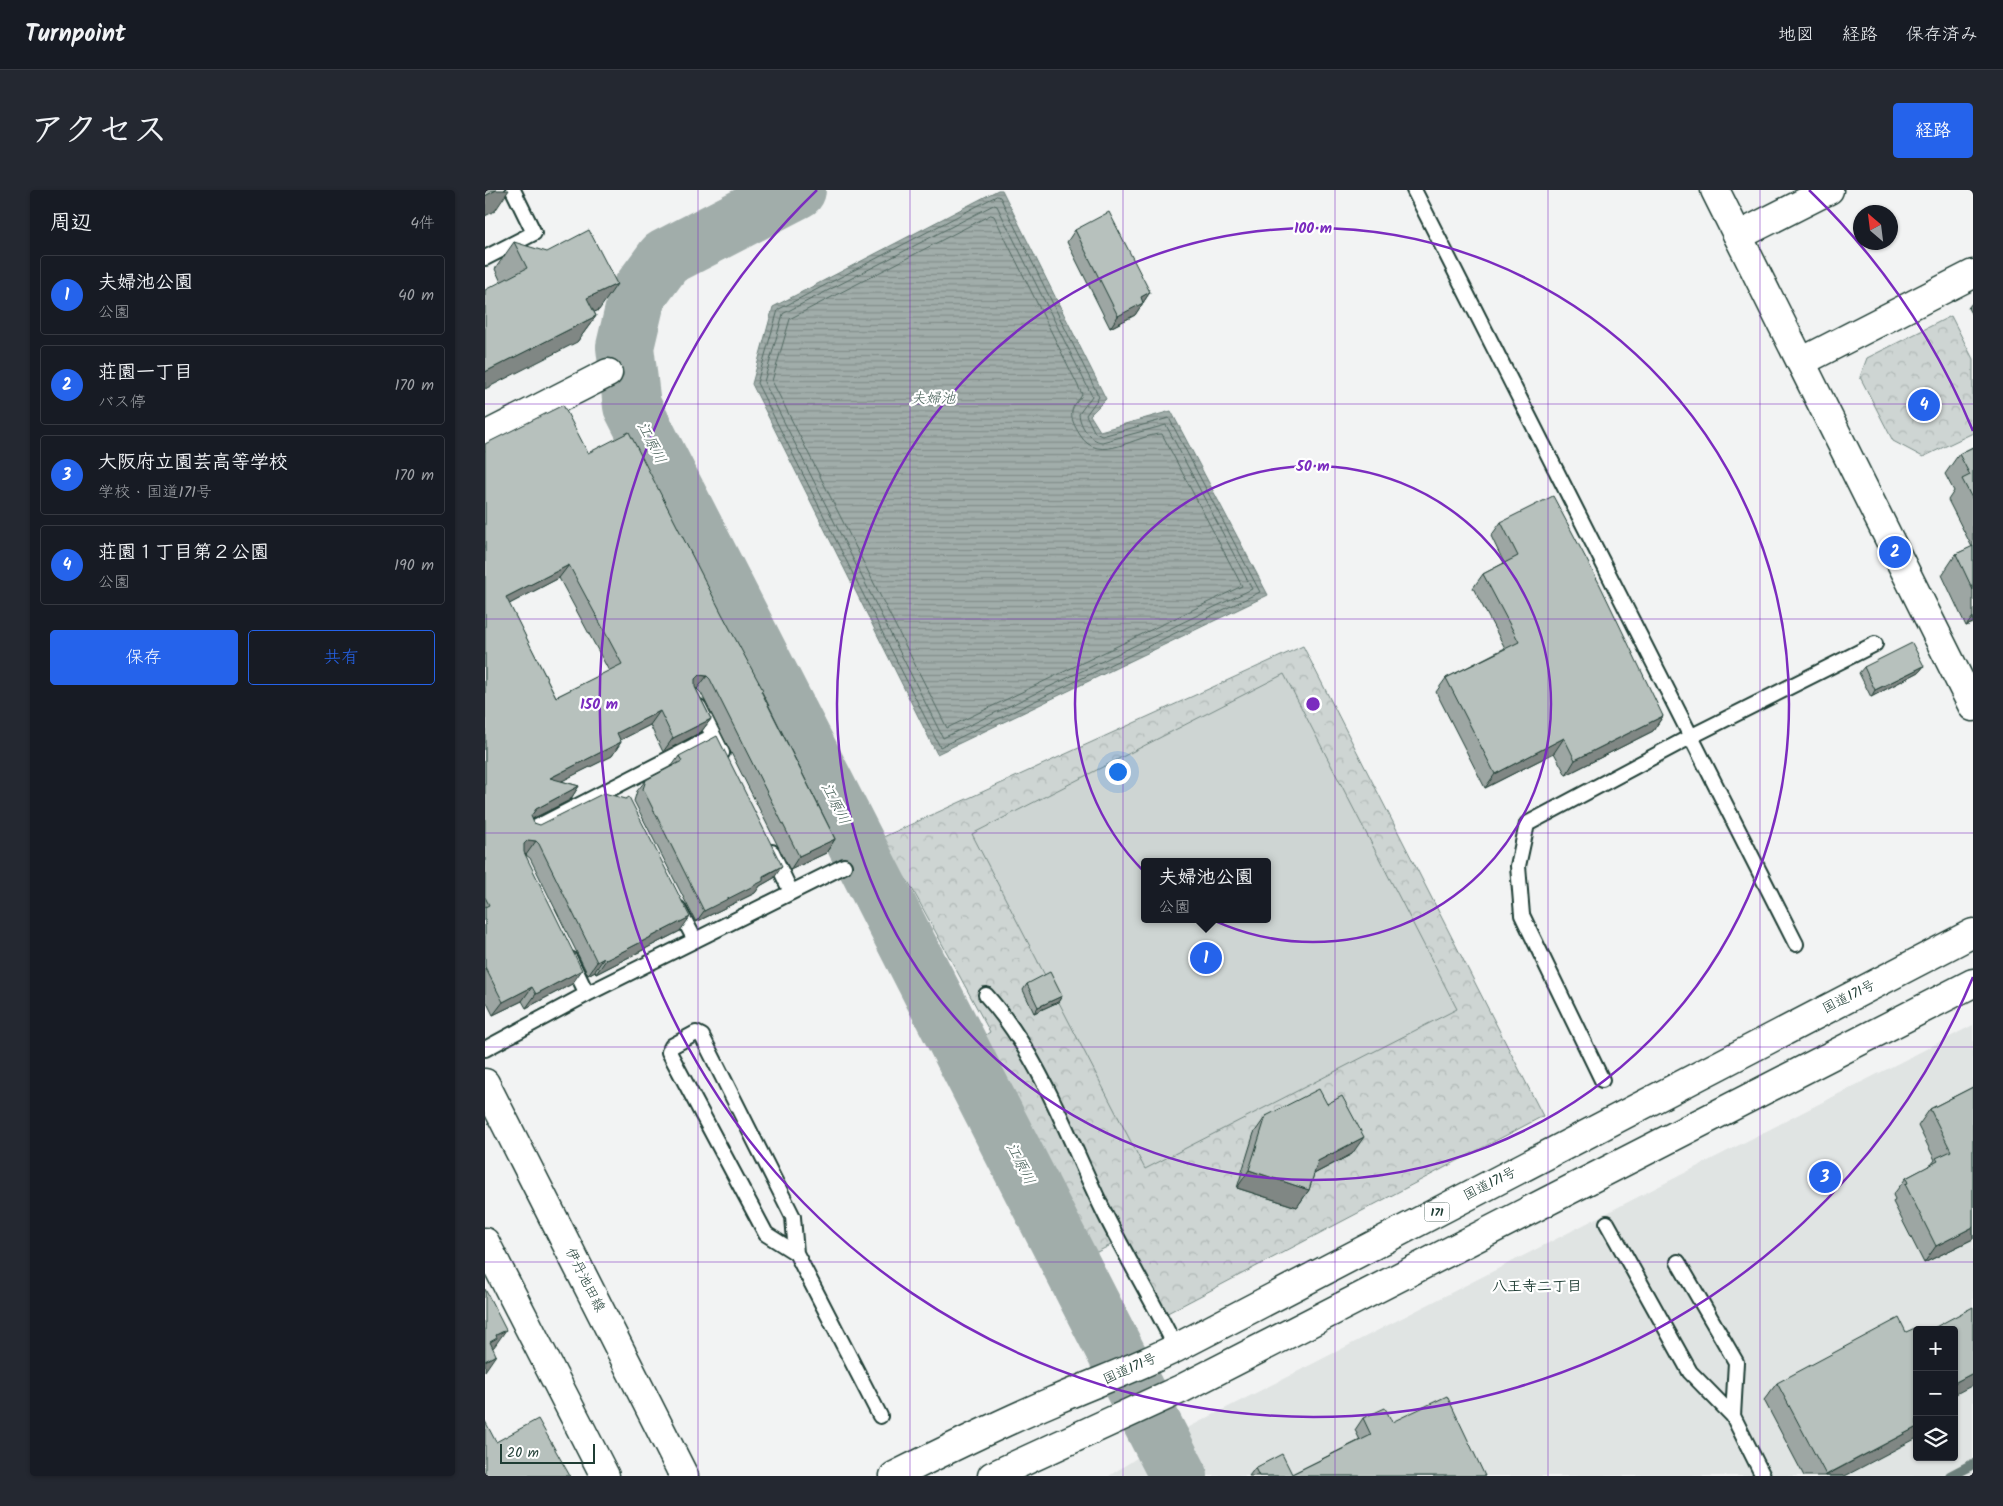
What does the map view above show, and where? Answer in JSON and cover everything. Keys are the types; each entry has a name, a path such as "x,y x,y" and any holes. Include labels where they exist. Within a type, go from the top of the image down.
{"main road":[{"path":"1715,190 1801,362 1965,673 1973,707"},
{"path":"1738,236 1829,190"},
{"path":"1801,362 1973,274"},
{"path":"485,436 608,373"},
{"name":"国道171号","path":"893,1476 966,1440 1140,1366 1176,1348 1973,933"},
{"path":"992,1476 1181,1389 1973,983"},
{"name":"伊丹池田線","path":"485,1083 684,1476"},
{"path":"485,1242 605,1476"}],"lane":[{"path":"485,258 534,233 513,190"},
{"path":"1414,190 1796,944"},
{"path":"1602,1080 1522,915 1518,866 1527,824 1692,736 1875,644"},
{"path":"693,697 727,762"},
{"path":"530,830 619,790 713,736"},
{"path":"765,840 791,892"},
{"path":"485,1049 587,994 845,866"},
{"path":"673,897 695,940"},
{"path":"565,950 587,994"},
{"path":"985,994 1003,1014 1028,1052 1104,1212 1176,1348"},
{"path":"796,1253 766,1234 669,1052 672,1046 696,1034 702,1036 793,1217 796,1253 880,1416"},
{"path":"1607,1223 1690,1372 1733,1416 1763,1476"},
{"path":"1677,1262 1736,1362 1733,1416"}],"shaded area":[{"path":"1973,1025 1973,1476 1109,1476 1166,1439"}],"green space":[{"path":"1951,316 1973,359 1973,433 1923,457 1893,441 1860,377 1867,358"},
{"path":"1303,646 1543,1116 1156,1319 1115,1243 1093,1254 981,1038 990,1032 909,883 887,854 879,839"},
{"path":"1284,674 1457,1009 1145,1169 972,834"}],"water":[{"name":"夫婦池","path":"998,190 1002,190 1106,399 1090,415 1100,431 1171,411 1268,595 937,754 752,384 773,307"}],"building":[{"path":"485,190 496,190 485,196"},
{"path":"1109,212 1150,292 1141,297 1143,303 1118,316 1075,230"},
{"path":"589,230 617,284 587,298 596,316 485,372 485,290 527,268 514,242 547,252"},
{"path":"563,405 588,453 629,432 763,690 761,691 835,839 799,856 710,679 707,676 699,675 695,679 695,687 711,719 673,738 660,711 617,733 621,742 550,778 579,786 536,809 531,816 534,823 540,825 604,793 626,799 629,797 690,917 606,960 604,958 597,962 539,844 536,841 528,840 524,844 524,852 582,970 536,994 532,987 503,1002 485,967 485,907 489,905 485,897 485,444","holes":["569,565 622,664 556,697 506,597"]},
{"path":"1973,447 1973,500 1962,479 1970,475 1959,454"},
{"path":"1553,496 1600,585 1663,716 1575,760 1564,738 1495,774 1446,678 1519,642 1483,574 1518,556 1501,522"},
{"path":"1973,546 1973,590 1956,554"},
{"path":"1912,643 1924,666 1875,690 1864,667"},
{"path":"717,736 782,866 763,876 763,881 704,911 643,789 646,780 682,761 679,756"},
{"path":"1050,972 1062,996 1038,1007 1027,984"},
{"path":"1973,1087 1973,1227 1936,1246 1905,1184 1908,1183 1906,1178 1938,1161 1936,1158 1951,1151 1930,1109"},
{"path":"1319,1089 1327,1104 1342,1096 1364,1137 1318,1161 1309,1190 1249,1170 1266,1116"},
{"path":"485,1289 506,1330 496,1335 497,1338 490,1342 496,1355 485,1361"},
{"path":"1973,1307 1973,1373 1958,1381 1958,1326 1937,1326"},
{"path":"1899,1318 1906,1332 1913,1329 1913,1429 1826,1475 1777,1383"},
{"path":"1447,1396 1485,1476 1259,1476 1255,1468 1282,1454 1292,1474 1371,1435 1363,1418 1385,1408 1392,1422"},
{"path":"538,1419 570,1476 485,1476 485,1421 496,1442"}],"waterway":[{"name":"江原川","path":"797,190 665,258 637,296 625,347 632,406 1179,1476"},
{"path":"1950,1476 1973,1464"}],"place":[{"name":"荘園１丁目第２公園","path":"1924,405"},
{"name":"荘園一丁目","path":"1895,552"},
{"name":"夫婦池公園","path":"1206,958"},
{"name":"大阪府立園芸高等学校","path":"1825,1177"}],"district":[{"name":"八王寺二丁目","path":"1537,1287"}]}
